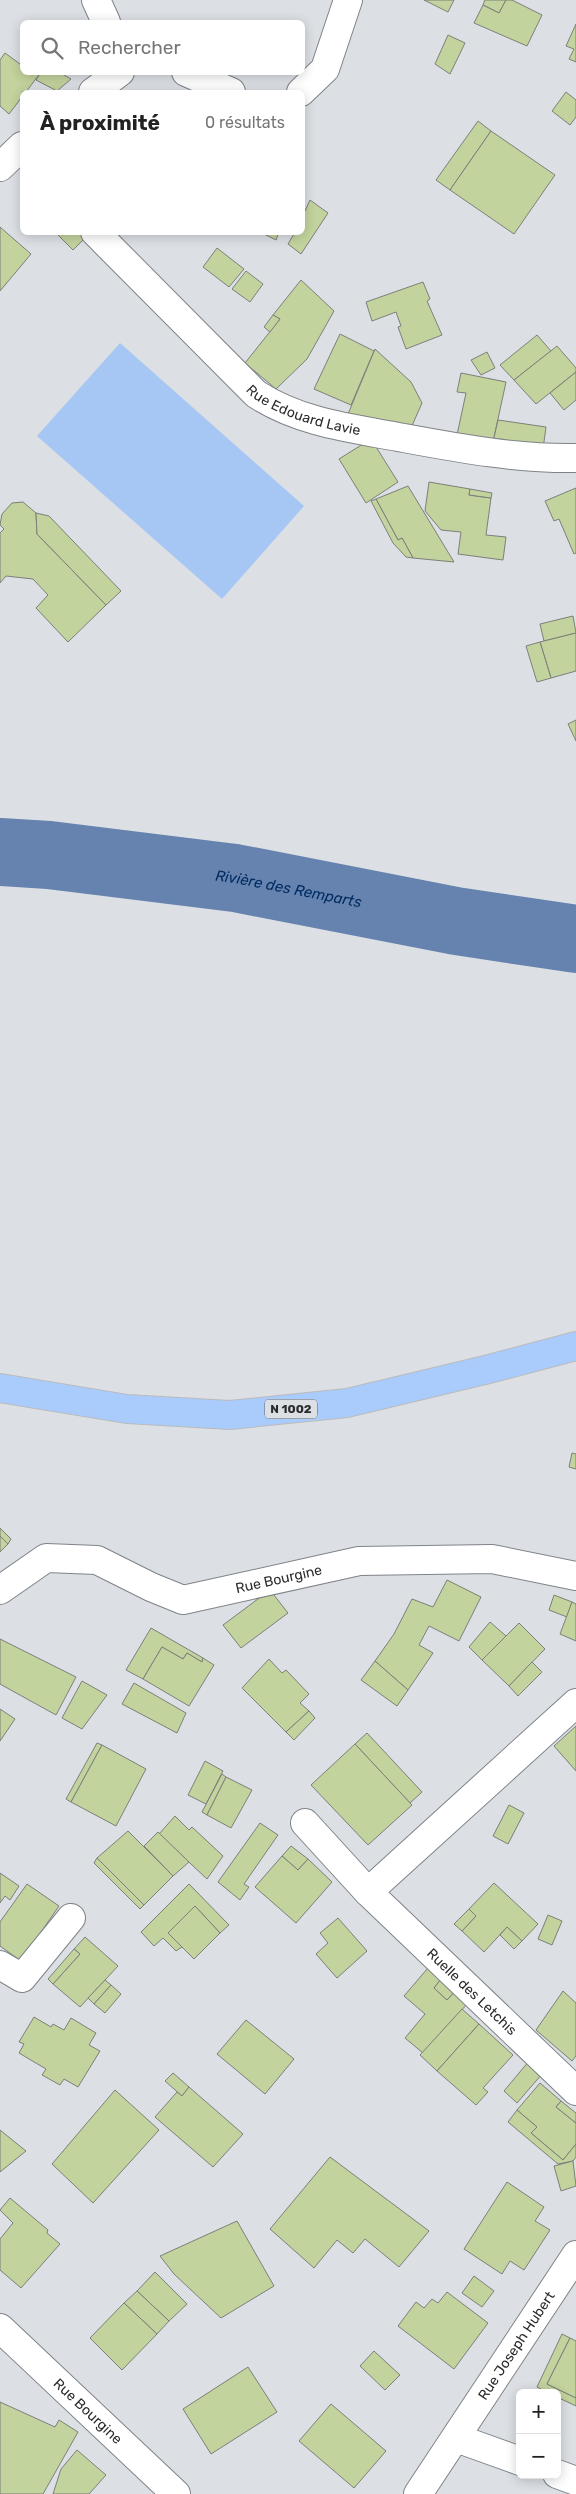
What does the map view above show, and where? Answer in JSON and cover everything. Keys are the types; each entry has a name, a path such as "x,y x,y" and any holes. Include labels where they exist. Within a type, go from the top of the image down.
{"main road":[{"name":"N 1002","path":"0,1388 127,1409 230,1415 347,1403 576,1346"}],"street":[{"path":"96,0 105,20"},
{"path":"303,90 325,69 348,0"},
{"path":"96,90 116,75"},
{"path":"193,75 226,90"},
{"name":"Rue Edouard Lavie","path":"98,235 256,394 275,406 332,425 483,453 536,458 576,458"},
{"name":"Rue Bourgine","path":"0,1590 46,1558 97,1560 151,1587 183,1600 359,1561 492,1559 576,1576"},
{"path":"368,1892 576,1703"},
{"name":"Ruelle des Letchis","path":"305,1823 368,1892 576,2091"},
{"path":"0,1965 22,1978 71,1918"},
{"name":"Rue Joseph Hubert","path":"418,2494 576,2255"},
{"name":"Rue Bourgine","path":"0,2328 176,2494"},
{"path":"456,2438 516,2460"},
{"path":"561,2475 576,2481"}],"shaded area":[{"path":"120,343 304,506 222,599 37,436"}],"building":[{"path":"424,0 454,0 448,12"},
{"path":"485,0 506,0 499,13 483,5"},
{"path":"506,0 512,0 542,15 527,46 474,23 483,5 499,13"},
{"path":"576,24 576,62 569,59 574,49 566,46"},
{"path":"448,35 465,43 450,74 435,64"},
{"path":"5,53 20,64 20,75 39,75 28,90 20,90 20,100 9,114 0,106 0,60"},
{"path":"39,75 64,75 71,79 58,90 36,80"},
{"path":"566,92 576,100 576,117 570,125 552,111"},
{"path":"478,121 491,131 450,190 436,180"},
{"path":"491,131 555,175 514,234 450,190"},
{"path":"310,200 328,213 301,254 288,244 293,235 305,235 305,211"},
{"path":"0,227 31,254 0,291"},
{"path":"58,235 82,235 85,238 73,250"},
{"path":"266,235 278,235 276,240"},
{"path":"217,248 244,269 229,287 203,267"},
{"path":"246,271 263,284 250,302 232,289"},
{"path":"301,280 334,311 307,359 276,389 245,363 280,319 273,315"},
{"path":"423,282 430,299 427,301 442,335 406,349 398,327 401,326 396,312 372,321 366,302"},
{"path":"273,315 280,319 270,332 264,327"},
{"path":"340,334 374,351 351,405 314,389"},
{"path":"537,335 551,351 514,380 500,365"},
{"path":"557,346 576,368 576,372 536,404 514,380"},
{"path":"375,349 411,382 422,403 411,428 348,414"},
{"path":"487,352 495,368 481,375 471,360"},
{"path":"576,372 576,400 564,410 550,393"},
{"path":"461,373 506,382 493,442 457,435 466,393 457,392"},
{"path":"498,420 546,427 543,449 493,442"},
{"path":"371,439 398,482 366,503 339,459"},
{"path":"429,482 470,489 469,495 491,498 486,535 506,537 503,560 458,554 461,532 441,530 425,511"},
{"path":"408,486 454,562 413,558 402,538 398,540 376,499"},
{"path":"576,488 576,553 574,554 559,519 554,521 545,501"},
{"path":"470,489 492,493 491,498 469,495"},
{"path":"376,499 398,540 402,538 413,558 406,557 393,543 371,501"},
{"path":"23,502 36,513 37,534 106,605 68,642 36,608 48,595 33,579 6,576 0,583 0,533 4,529 0,525 2,514 12,503"},
{"path":"36,513 49,516 121,591 106,605 37,534"},
{"path":"573,616 576,633 544,641 540,624"},
{"path":"576,633 576,671 551,678 540,642"},
{"path":"540,642 551,678 537,682 526,646"},
{"path":"576,720 576,741 568,724"},
{"path":"572,1453 576,1454 576,1469 569,1467"},
{"path":"0,1528 11,1539 8,1544 0,1536"},
{"path":"0,1536 8,1544 0,1552"},
{"path":"447,1580 481,1597 459,1641 429,1626 419,1645 433,1653 408,1690 375,1661 394,1634 412,1599 433,1607"},
{"path":"270,1590 288,1613 241,1648 223,1625"},
{"path":"554,1595 572,1602 567,1617 549,1610"},
{"path":"572,1602 576,1604 576,1641 560,1634"},
{"path":"490,1622 506,1636 482,1660 469,1647"},
{"path":"519,1623 545,1649 509,1686 482,1660"},
{"path":"151,1628 203,1658 202,1662 187,1653 183,1659 162,1647 143,1679 126,1670"},
{"path":"0,1639 76,1677 56,1715 0,1684"},
{"path":"162,1647 183,1659 187,1653 202,1662 203,1658 214,1665 189,1706 143,1679"},
{"path":"269,1659 282,1673 286,1670 309,1694 300,1703 309,1711 286,1732 242,1688"},
{"path":"375,1661 408,1690 397,1706 361,1680"},
{"path":"532,1662 542,1672 518,1696 509,1686"},
{"path":"82,1681 107,1695 82,1729 62,1718"},
{"path":"134,1683 186,1713 177,1733 122,1704"},
{"path":"0,1709 15,1719 0,1741"},
{"path":"309,1711 315,1718 294,1740 286,1732"},
{"path":"576,1726 576,1771 554,1746"},
{"path":"367,1733 422,1792 410,1803 355,1744"},
{"path":"97,1743 102,1745 71,1802 66,1799"},
{"path":"355,1744 412,1805 368,1845 311,1785"},
{"path":"102,1745 146,1769 116,1826 71,1802"},
{"path":"205,1761 223,1771 206,1804 188,1795"},
{"path":"222,1774 226,1777 207,1815 202,1812"},
{"path":"226,1777 252,1790 231,1828 207,1815"},
{"path":"509,1805 524,1813 508,1844 493,1836"},
{"path":"175,1816 189,1830 192,1827 223,1856 207,1879 159,1834"},
{"path":"260,1823 278,1835 244,1884 249,1887 240,1900 218,1882"},
{"path":"128,1831 173,1876 144,1905 97,1858"},
{"path":"158,1832 189,1862 173,1876 144,1846"},
{"path":"291,1846 308,1859 298,1870 282,1856"},
{"path":"282,1856 298,1870 308,1859 332,1882 296,1923 255,1887"},
{"path":"97,1858 144,1905 140,1909 94,1863"},
{"path":"0,1873 19,1886 10,1900 5,1896 0,1903"},
{"path":"494,1883 538,1924 522,1941 507,1927 484,1952 462,1931 476,1916 469,1909"},
{"path":"27,1884 59,1906 21,1961 0,1946 0,1922"},
{"path":"189,1884 229,1925 220,1933 195,1906 168,1933 182,1947 176,1951 163,1938 154,1946 141,1932"},
{"path":"195,1906 220,1933 194,1959 168,1933"},
{"path":"469,1909 476,1916 462,1931 454,1924"},
{"path":"548,1915 562,1921 552,1945 538,1939"},
{"path":"338,1918 367,1951 337,1978 316,1954 328,1943 320,1933"},
{"path":"507,1927 522,1941 514,1949 500,1935"},
{"path":"85,1937 118,1966 80,2007 53,1984 80,1954 74,1949"},
{"path":"74,1949 80,1954 53,1984 48,1979"},
{"path":"428,1968 441,1979 434,1988 447,2000 455,1991 468,2003 423,2053 405,2038 425,2014 404,1996"},
{"path":"441,1979 455,1991 447,2000 434,1988"},
{"path":"105,1980 111,1985 94,2004 88,1998"},
{"path":"111,1985 121,1994 105,2013 94,2004"},
{"path":"563,1991 576,2003 576,2056 572,2061 536,2030"},
{"path":"462,2009 479,2024 437,2071 420,2055"},
{"path":"34,2017 51,2027 53,2024 64,2030 71,2018 96,2033 89,2045 100,2051 78,2087 64,2079 60,2085 42,2075 46,2069 19,2053 24,2044 19,2042"},
{"path":"246,2020 294,2059 265,2094 217,2054"},
{"path":"479,2024 513,2055 483,2088 488,2092 476,2105 437,2071"},
{"path":"529,2061 542,2074 517,2103 504,2091"},
{"path":"173,2073 189,2087 182,2096 165,2081"},
{"path":"540,2083 561,2101 556,2107 576,2123 576,2144 563,2160 531,2133 537,2127 517,2110"},
{"path":"189,2087 243,2134 213,2167 155,2117 177,2092 182,2096"},
{"path":"115,2090 159,2130 93,2203 52,2164"},
{"path":"561,2101 576,2113 576,2123 556,2107"},
{"path":"517,2110 537,2127 531,2133 563,2160 576,2144 576,2157 573,2161 558,2164 508,2122"},
{"path":"0,2130 26,2151 0,2172"},
{"path":"330,2157 429,2231 399,2267 365,2239 353,2253 337,2240 314,2268 270,2229"},
{"path":"573,2161 576,2186 561,2191 554,2166"},
{"path":"507,2182 544,2207 535,2221 550,2230 524,2270 510,2261 502,2274 464,2249"},
{"path":"10,2198 48,2230 47,2233 60,2244 21,2288 0,2270 0,2239 13,2223 0,2210"},
{"path":"237,2221 274,2286 221,2318 174,2274 160,2256"},
{"path":"155,2272 187,2304 169,2321 137,2291"},
{"path":"474,2276 494,2291 482,2307 462,2293"},
{"path":"137,2291 169,2321 157,2334 124,2303"},
{"path":"447,2292 488,2323 454,2369 398,2326 416,2302 424,2308 432,2299 438,2303"},
{"path":"124,2303 157,2334 122,2370 90,2338"},
{"path":"562,2334 570,2338 547,2384 557,2389 541,2389 537,2387"},
{"path":"570,2338 576,2341 576,2398 561,2391 561,2389 547,2384"},
{"path":"374,2351 400,2375 385,2390 360,2366"},
{"path":"248,2367 277,2412 211,2454 183,2409"},
{"path":"561,2391 576,2398 576,2406 561,2399"},
{"path":"0,2402 55,2427 59,2420 78,2432 43,2494 0,2494"},
{"path":"331,2404 386,2451 354,2488 299,2441"},
{"path":"77,2450 106,2475 89,2494 53,2494 61,2469"}],"waterway":[{"name":"Rivière des Remparts","path":"0,852 49,855 235,878 456,921 576,939"}]}
